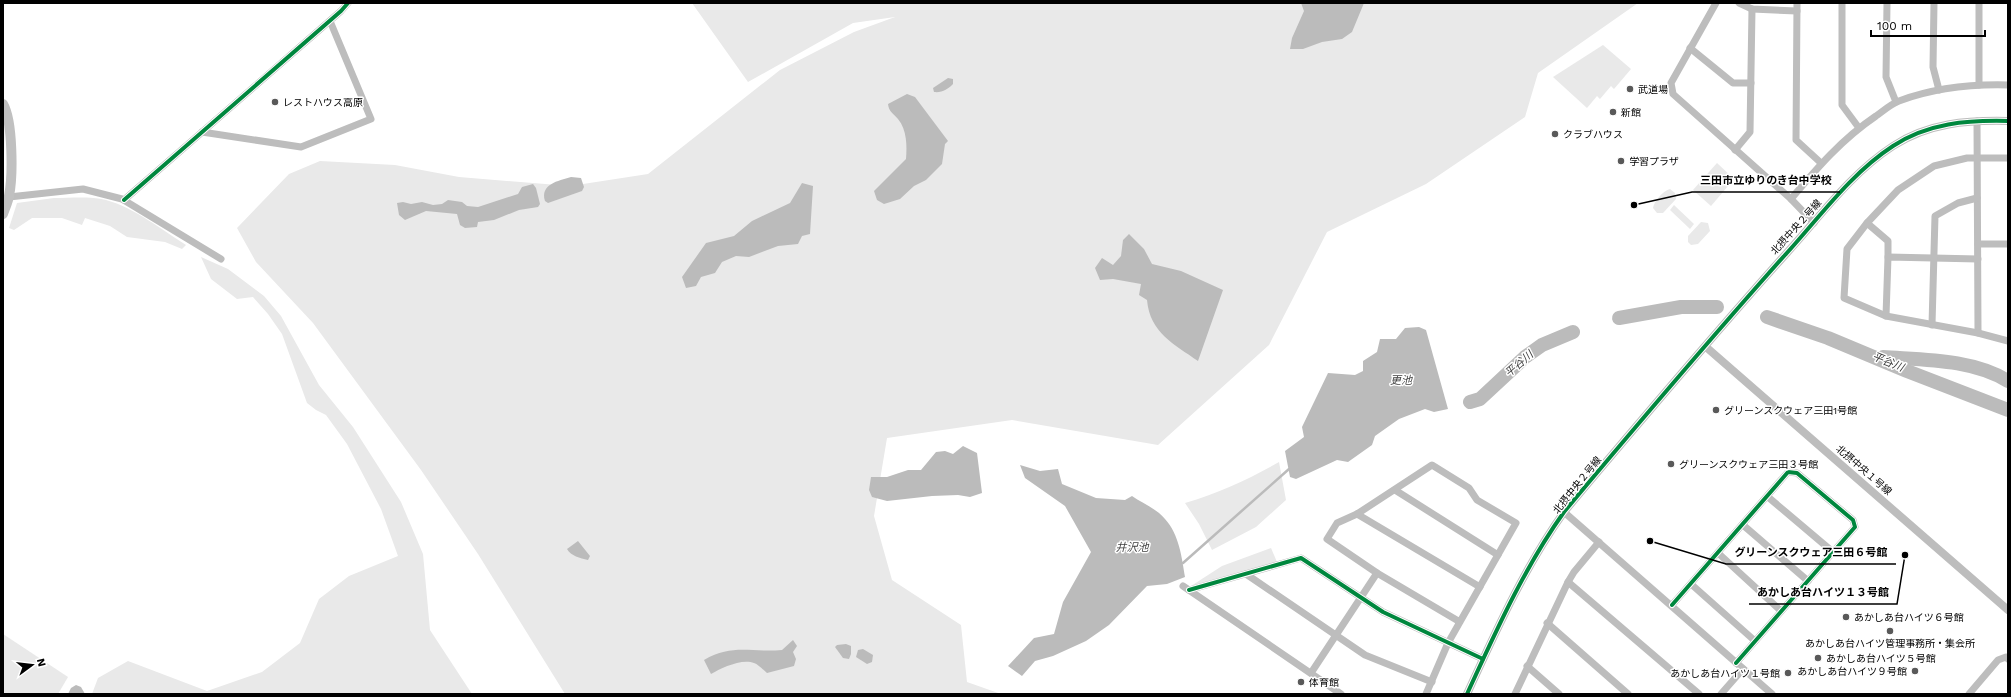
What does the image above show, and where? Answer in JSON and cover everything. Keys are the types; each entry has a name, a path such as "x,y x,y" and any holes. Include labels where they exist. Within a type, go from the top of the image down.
{"main road":[{"path":"3,104 10,124 9,197 3,214"}],"street":[{"path":"124,200 330,21 348,3"},
{"path":"1716,3 1671,83 1673,94 1791,200 1814,223"},
{"path":"1739,3 1752,9 1797,11"},
{"path":"1797,3 1796,140 1821,163"},
{"path":"1842,3 1842,105 1859,128"},
{"path":"1887,3 1886,78 1896,102"},
{"path":"1934,3 1933,67 1939,90"},
{"path":"1979,3 1979,85"},
{"path":"1735,150 1750,132 1752,9"},
{"path":"202,132 300,147 371,119 330,21"},
{"path":"1690,48 1733,83 1751,83"},
{"path":"1791,200 1821,163 1859,128 1896,102 1939,90 1979,85 2008,85"},
{"path":"1977,120 1978,333"},
{"name":"北摂中央２号線","path":"1467,694 1522,580 1543,541 1564,512 1859,172 1893,146 1910,136 1938,126 1977,120 2008,121"},
{"path":"2008,158 1967,158 1934,166 1898,190 1867,223 1847,249 1844,298 1886,316 1978,333 2008,341"},
{"path":"9,197 82,189 124,200 221,259"},
{"path":"1932,325 1934,216 1958,203 1977,198"},
{"path":"1867,223 1888,241 1886,316"},
{"path":"1978,244 2008,244"},
{"path":"1888,257 1978,259"},
{"name":"北摂中央１号線","path":"1706,347 2008,610"},
{"path":"1426,694 1448,643 1460,622 1480,587 1498,554 1516,523 1477,500 1469,488 1432,465 1357,514 1337,523 1327,539 1377,573 1460,622"},
{"path":"1672,605 1788,472 1797,473 1854,520 1854,527 1736,663"},
{"path":"1395,490 1498,554"},
{"path":"1768,496 1833,552"},
{"path":"1564,512 1772,694"},
{"path":"1357,514 1480,587"},
{"path":"1743,525 1808,581"},
{"path":"1515,694 1547,623 1568,582 1574,572 1599,542"},
{"path":"1718,553 1781,611"},
{"path":"1341,694 1186,588 1246,574 1301,558 1383,612 1483,659"},
{"path":"1311,673 1377,573"},
{"path":"1246,574 1365,655 1432,682"},
{"path":"1568,582 1699,694"},
{"path":"1691,584 1755,641"},
{"path":"1547,623 1628,694"},
{"path":"1969,694 1998,660 2006,657 2008,659"},
{"path":"1527,666 1559,694"},
{"path":"1721,694 1743,669"}],"shaded area":[{"path":"692,3 1638,3 1538,73 1525,117 1426,184 1327,232 1269,345 1158,445 1012,420 887,438 874,516 892,580 961,625 967,682 1001,694 565,694 478,554 421,470 313,323 256,262 237,228 289,174 320,161 395,165 459,177 570,186 648,174 780,70 854,32 895,17 853,23 748,82"},
{"path":"1603,45 1631,69 1614,89 1611,86 1600,99 1597,96 1587,108 1553,77"},
{"path":"3,118 5,121 3,196"},
{"path":"1717,163 1734,179 1711,206 1693,190"},
{"path":"1670,189 1675,193 1676,199 1663,213 1657,213 1653,208 1655,202 1662,194"},
{"path":"54,198 94,198 106,200 138,214 186,245 182,249 165,242 127,237 110,226 85,218 82,225 62,218 32,218 14,230 9,228 17,203"},
{"path":"1674,205 1694,224 1690,229 1670,210"},
{"path":"1701,222 1708,223 1710,231 1698,244 1691,245 1688,242 1688,236"},
{"path":"201,257 228,269 264,296 281,316 319,385 353,427 401,502 423,554 430,630 472,694 92,694 98,678 128,661 207,691 262,672 300,643 319,599 349,576 398,556 381,509 347,444 326,415 307,403 282,334 268,314 253,297 237,299 211,279"},
{"path":"1279,462 1286,500 1256,527 1212,550 1199,524 1185,503 1234,485"},
{"path":"1271,548 1277,562 1191,586 1222,566"},
{"path":"3,634 68,677 58,694 3,694"}],"water":[{"path":"1301,3 1364,3 1352,32 1342,39 1322,42 1303,49 1290,49 1292,38 1304,11"},
{"path":"948,78 953,79 953,84 949,88 940,92 934,92 933,88"},
{"path":"907,94 915,97 948,141 945,144 942,164 926,180 914,186 900,199 884,204 877,200 874,191 906,159 906,138 903,128 898,119 890,111 888,104"},
{"path":"571,177 581,178 584,187 582,191 548,203 545,201 545,191 551,184"},
{"path":"802,183 813,186 810,234 802,236 798,244 778,246 749,257 736,256 722,262 715,273 701,277 696,286 686,288 682,277 706,243 734,236 752,221 790,203"},
{"path":"533,184 536,188 540,204 538,207 519,210 494,220 478,222 477,227 465,228 460,225 457,214 426,211 405,220 399,215 397,203 403,202 411,204 422,202 433,205 442,204 448,200 462,202 467,206 478,207 518,194 522,187"},
{"path":"1129,234 1144,249 1152,264 1181,271 1223,290 1198,361 1172,343 1158,329 1149,311 1147,300 1139,295 1141,284 1113,279 1100,280 1095,268 1102,258 1113,265 1121,256 1123,240"},
{"name":"更池","path":"1419,327 1426,330 1448,409 1434,412 1425,409 1399,419 1375,436 1372,445 1348,462 1337,460 1296,479 1290,477 1285,451 1304,437 1302,427 1328,373 1355,375 1363,371 1363,361 1377,352 1380,339 1396,339 1405,328"},
{"path":"963,446 977,453 982,493 970,497 958,495 932,496 887,501 872,497 869,490 871,477 887,477 908,470 921,470 936,452 945,451 953,454"},
{"name":"井沢池","path":"1020,465 1040,471 1058,469 1062,484 1096,498 1125,500 1132,496 1154,509 1162,515 1174,532 1183,562 1185,577 1167,584 1147,586 1109,625 1086,641 1053,656 1035,661 1022,676 1008,666 1034,638 1054,634 1063,602 1091,552 1065,506 1025,478"},
{"path":"578,541 590,556 588,560 573,555 567,549"},
{"path":"793,640 797,646 793,652 796,659 794,666 767,673 756,664 744,662 726,667 711,674 704,660 714,655 734,650 782,650"},
{"path":"846,644 851,646 851,654 849,659 843,658 835,647 837,645"},
{"path":"863,649 873,655 872,662 867,664 856,657 858,650"},
{"path":"76,685 81,687 85,694 68,694 71,688"}],"waterway":[{"name":"平谷川","path":"1619,318 1681,307 1717,307"},
{"name":"平谷川","path":"1767,317 1828,338 1907,371 2008,410"},
{"name":"平谷川","path":"1470,402 1480,399 1525,357 1542,345 1573,332"},
{"path":"1883,357 1931,360 1979,368 2008,381"},
{"path":"1183,563 1289,469"}],"cycle path":[{"path":"124,200 341,11 348,3"},
{"path":"1467,694 1511,600 1536,555 1564,512 1701,350 1849,183 1877,157 1906,138 1920,132 1948,124 1963,122 2008,121"},
{"path":"1672,605 1788,472 1797,473 1853,520 1855,527 1736,663"},
{"path":"1189,590 1301,558 1383,612 1483,659"}],"place":[{"name":"武道場","path":"1630,89"},
{"name":"レストハウス高原","path":"275,102"},
{"name":"新館","path":"1613,112"},
{"name":"クラブハウス","path":"1555,134"},
{"name":"学習プラザ","path":"1621,161"},
{"name":"三田市立ゆりのき台中学校","path":"1634,205"},
{"name":"グリーンスクウェア三田1号館","path":"1716,410"},
{"name":"グリーンスクウェア三田３号館","path":"1671,464"},
{"name":"グリーンスクウェア三田６号館","path":"1650,541"},
{"name":"あかしあ台ハイツ１３号館","path":"1905,555"},
{"name":"あかしあ台ハイツ６号館","path":"1846,617"},
{"name":"あかしあ台ハイツ管理事務所・集会所","path":"1890,631"},
{"name":"あかしあ台ハイツ５号館","path":"1818,658"},
{"name":"あかしあ台ハイツ９号館","path":"1915,671"},
{"name":"あかしあ台ハイツ１号館","path":"1788,673"},
{"name":"体育館","path":"1301,682"}]}
